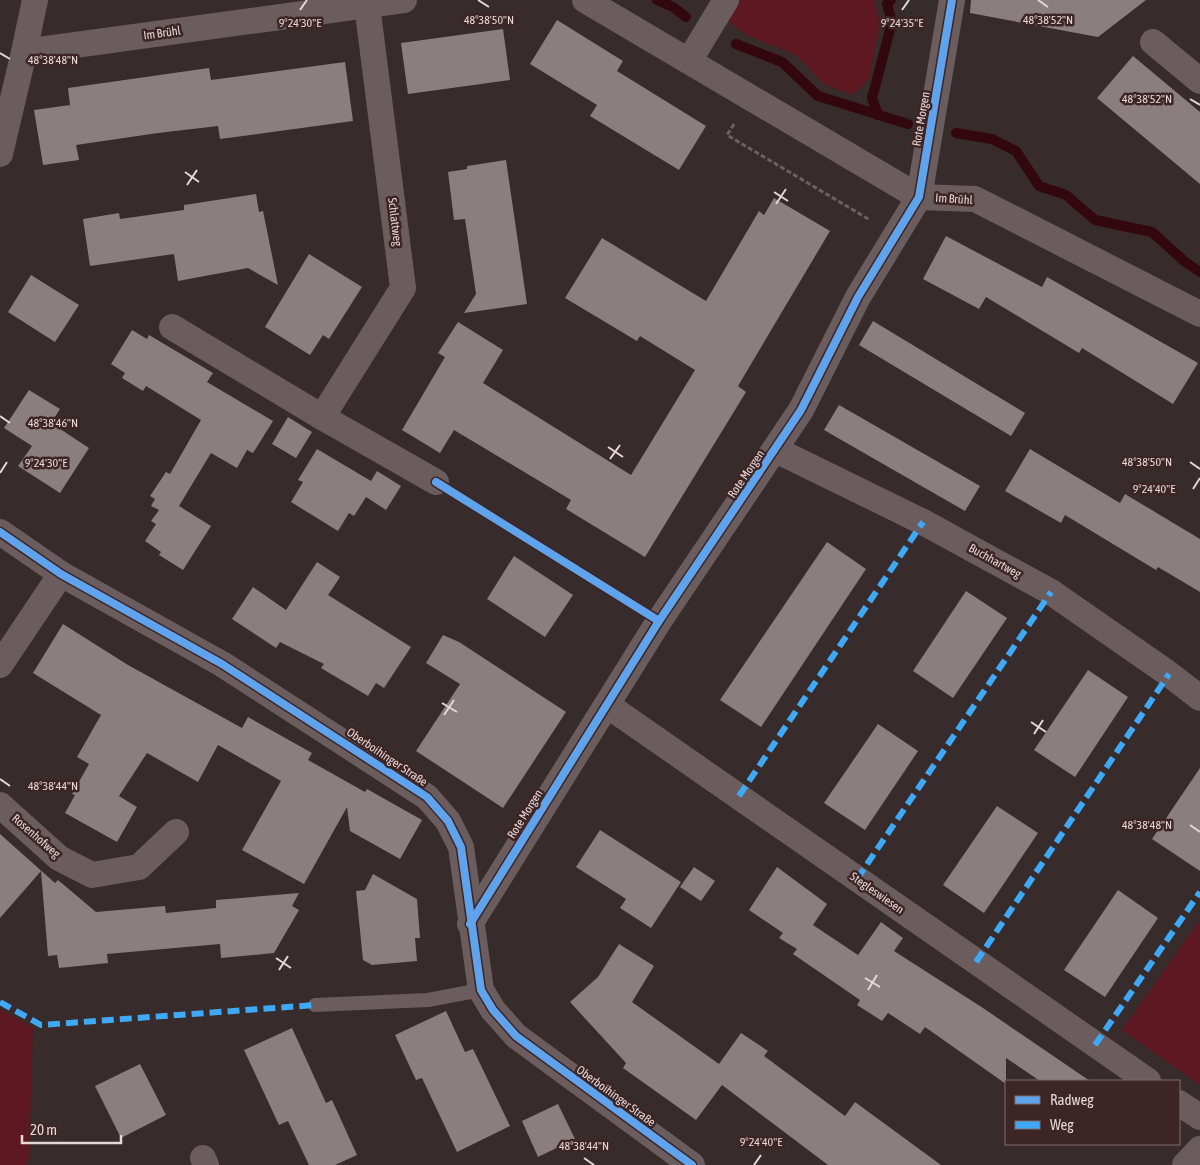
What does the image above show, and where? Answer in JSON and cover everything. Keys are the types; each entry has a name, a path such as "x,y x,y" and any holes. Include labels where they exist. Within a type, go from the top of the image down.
{"street":[{"path":"0,154 35,0"},
{"name":"Im Brühl","path":"24,52 404,0"},
{"name":"Im Brühl","path":"585,0 919,197 975,199 1200,314"},
{"path":"688,61 726,0"},
{"name":"Rote Morgen","path":"470,924 660,621 801,410 858,297 919,197 952,0"},
{"name":"Schlattweg","path":"322,417 404,288 367,5"},
{"path":"1153,42 1200,81"},
{"path":"172,327 322,417 436,482"},
{"name":"Buchhartweg","path":"776,450 923,522 1052,592 1200,698"},
{"name":"Oberboihinger Straße","path":"0,532 61,574 222,664 427,797 448,821 461,847 470,924 481,990 494,1010 516,1036 692,1165"},
{"path":"0,665 61,574"},
{"name":"Stegleswiesen","path":"607,705 1147,1080"},
{"name":"Rosenhofweg","path":"0,805 59,858 92,874 139,867 176,832"},
{"path":"1180,1104 1200,1117"},
{"path":"1186,1165 1200,1149"}],"lane":[{"path":"315,1005 428,1000 481,990"}],"path":[{"path":"750,98 727,135 896,235"}],"shaded area":[{"path":"740,0 874,0 880,23 869,79 852,95 824,84 796,55 746,35 728,20"},
{"path":"1200,920 1200,1085 1122,1030"},
{"path":"0,1009 33,1027 29,1157 26,1165 0,1165"}],"building":[{"path":"971,0 1146,0 1098,37 970,13"},
{"path":"557,20 623,61 617,71 706,126 679,170 590,116 597,105 530,64"},
{"path":"503,29 510,80 408,94 401,43"},
{"path":"1133,56 1200,112 1200,184 1097,98"},
{"path":"345,62 353,121 220,139 218,126 158,133 76,145 79,160 43,165 34,110 70,105 68,88 209,68 211,80"},
{"path":"506,160 527,304 464,313 476,294 465,219 454,220 448,172 467,169 467,166"},
{"path":"256,194 259,212 263,211 278,285 248,268 178,281 174,254 90,266 83,219 119,213 120,219 184,210 184,205"},
{"path":"774,198 830,231 738,386 746,392 645,557 566,509 571,500 454,430 440,453 402,430 445,357 438,353 458,322 503,350 483,383 631,475 695,370 640,336 637,341 565,298 602,238 706,301 759,211 764,215"},
{"path":"946,236 1042,287 1047,277 1198,363 1173,404 1082,348 1079,353 986,297 979,309 923,279"},
{"path":"309,254 362,287 329,339 323,335 310,355 265,327"},
{"path":"31,275 79,305 55,342 8,312"},
{"path":"873,321 1025,413 1011,436 859,345"},
{"path":"132,330 147,339 149,335 213,373 207,382 273,421 253,453 247,450 237,468 211,453 179,506 211,526 183,570 159,555 161,552 145,541 156,524 151,521 159,510 151,506 155,499 150,496 166,472 170,474 201,420 146,386 143,391 122,378 125,373 111,364"},
{"path":"29,390 60,409 51,423 89,448 60,493 18,466 32,446 4,428"},
{"path":"839,405 980,486 965,511 824,430"},
{"path":"288,417 312,432 296,458 272,444"},
{"path":"317,449 371,481 377,471 401,486 386,510 366,497 354,516 349,513 338,531 291,502 303,482 298,480"},
{"path":"1030,449 1120,503 1125,494 1200,539 1200,592 1158,567 1156,570 1065,515 1061,523 1005,491"},
{"path":"827,542 866,569 761,727 720,700"},
{"path":"514,556 573,595 545,637 487,599"},
{"path":"317,562 340,577 328,595 411,647 384,688 376,683 368,696 321,668 324,664 280,642 276,648 232,619 253,587 286,610"},
{"path":"966,591 1007,618 953,698 913,671"},
{"path":"63,624 128,665 242,728 248,717 312,753 308,760 365,792 367,789 422,820 400,859 350,831 347,807 304,884 242,850 281,781 218,745 198,782 147,753 119,796 137,807 117,842 65,813 75,795 72,794 89,764 77,757 101,715 33,673"},
{"path":"443,635 459,642 566,712 503,808 416,751 460,684 426,663"},
{"path":"1088,670 1128,697 1075,777 1034,750"},
{"path":"878,724 918,751 865,830 824,803"},
{"path":"1200,768 1200,871 1152,839"},
{"path":"997,806 1038,833 984,913 943,885"},
{"path":"600,830 681,882 651,928 620,908 626,899 576,867"},
{"path":"0,834 55,883 58,880 96,912 165,906 166,913 216,908 216,900 299,893 292,906 299,910 274,953 221,958 220,944 107,954 108,963 59,968 57,955 48,956 41,871 0,918"},
{"path":"694,867 715,881 701,901 680,887"},
{"path":"777,867 827,904 813,925 858,955 881,922 903,938 894,951 983,1008 1089,1080 1039,1080 1006,1058 1005,1083 925,1027 920,1034 888,1013 882,1021 857,1005 860,1000 793,954 797,949 779,938 783,933 749,910"},
{"path":"373,874 417,899 420,938 415,938 417,961 372,965 363,960 356,891 365,890"},
{"path":"1118,890 1158,918 1105,997 1064,970"},
{"path":"619,944 654,966 632,1002 719,1064 741,1033 768,1051 764,1056 845,1116 855,1102 941,1165 828,1165 722,1085 696,1120 623,1068 626,1063 570,1002 598,977"},
{"path":"446,1011 465,1052 473,1049 510,1126 457,1152 422,1078 416,1080 395,1035"},
{"path":"292,1028 326,1103 332,1100 357,1155 335,1165 309,1165 288,1121 279,1125 244,1050"},
{"path":"140,1064 166,1115 121,1138 95,1086"},
{"path":"558,1104 575,1139 538,1157 522,1121"}],"waterway":[{"path":"657,0 673,7 686,17"},
{"path":"878,115 872,98 892,22 887,4 891,0"},
{"path":"736,44 782,62 818,96 908,124"},
{"path":"956,133 992,139 1016,151 1039,186 1066,195 1095,220 1152,232 1184,261 1200,272"}],"marked path":[{"path":"739,796 923,522"},
{"path":"857,879 1051,592"},
{"path":"976,962 1169,674"},
{"path":"1095,1045 1200,892"},
{"path":"0,1002 41,1025 315,1005"}],"cycle path":[{"path":"470,924 659,621 801,410 858,297 919,197 952,0"},
{"path":"436,482 659,621"},
{"path":"0,532 61,574 222,664 427,797 448,821 461,847 481,990 493,1010 516,1036 692,1165"}]}
